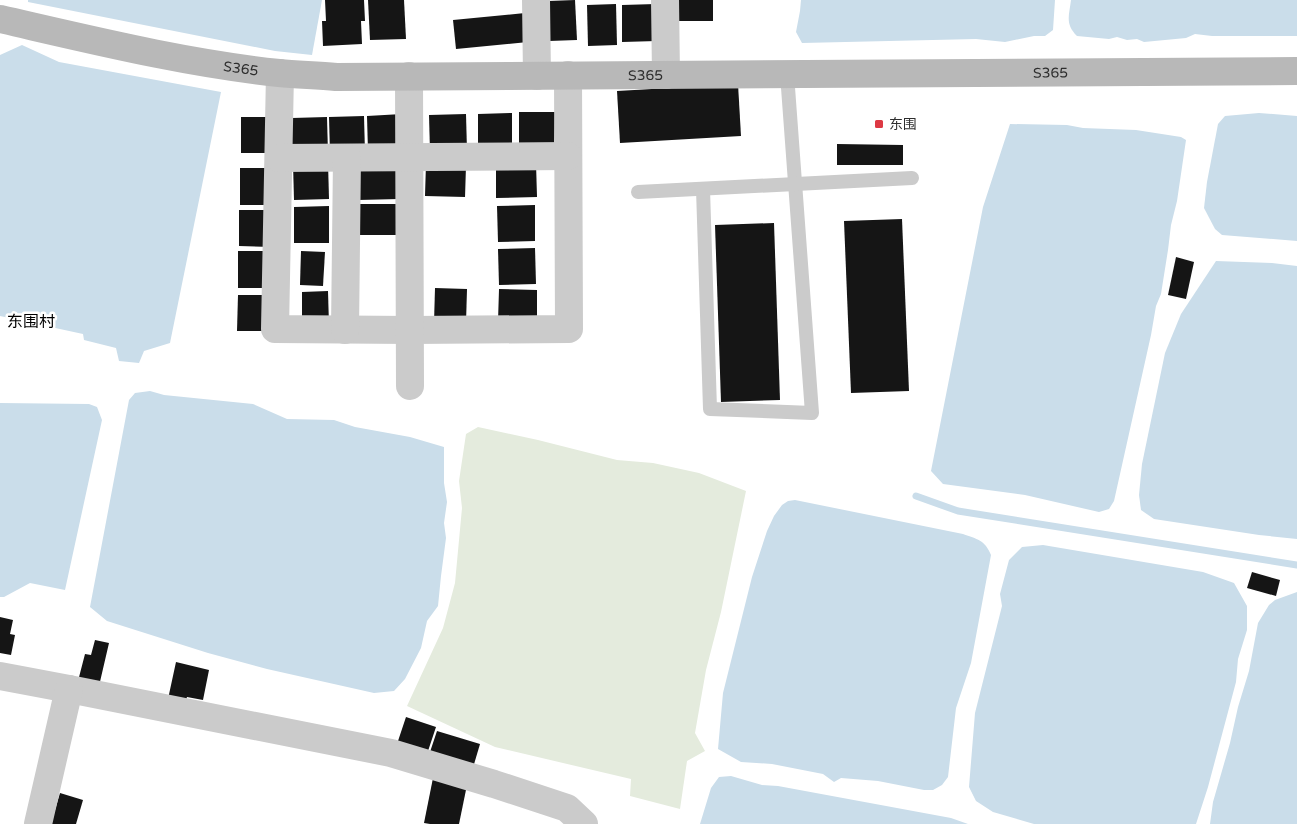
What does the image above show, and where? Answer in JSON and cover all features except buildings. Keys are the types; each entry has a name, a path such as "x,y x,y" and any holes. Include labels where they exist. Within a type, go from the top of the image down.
{"street":[{"path":"536,0 537,76"},
{"path":"665,0 666,75"},
{"name":"S365","path":"0,19 108,44 239,68 280,73 336,76 1297,71"},
{"path":"280,73 275,329 345,330 569,329 568,75"},
{"path":"409,76 410,386"},
{"path":"279,158 568,156"},
{"path":"345,330 347,158"},
{"path":"0,676 392,753 566,808 584,824"},
{"path":"38,824 69,689"}],"lane":[{"path":"703,189 710,409 812,413 787,74"},
{"path":"638,192 912,178"}],"shaded area":[{"path":"478,427 617,460 653,463 699,473 746,491 721,612 706,670 695,733 705,751 687,761 680,809 630,796 631,779 495,747 407,706 443,628 455,583 462,508 459,481 466,434"}],"water":[{"path":"28,0 322,0 312,55 275,51 28,2"},
{"path":"801,0 1055,0 1053,30 1045,36 1034,36 1005,42 976,39 802,43 796,32"},
{"path":"1071,0 1297,0 1297,36 1212,36 1195,34 1186,38 1144,42 1137,39 1127,40 1117,37 1109,39 1077,36 1069,24"},
{"path":"22,45 59,62 221,92 170,343 144,351 139,363 119,361 116,348 84,340 83,334 0,316 0,55"},
{"path":"1259,113 1297,116 1297,241 1222,235 1215,229 1204,208 1218,124 1225,116"},
{"path":"1010,124 1067,125 1083,128 1136,130 1181,137 1186,140 1161,294 1156,306 1114,501 1109,509 1099,512 1025,495 943,484 931,471 983,207"},
{"path":"1216,261 1297,266 1297,539 1154,519 1141,510 1139,495 1142,464 1165,353 1181,314"},
{"path":"150,391 164,395 253,404 287,419 334,420 355,427 410,437 444,447 444,483 447,502 444,523 446,538 438,606 427,621 421,648 405,679 394,691 374,693 267,669 208,653 107,621 90,607 129,400 135,393"},
{"path":"0,403 89,404 97,407 102,420 65,590 30,583 4,597 0,597"},
{"path":"795,500 963,534 980,541 989,550 991,555 971,663 956,708 948,777 942,785 933,790 878,781 841,778 834,782 823,774 772,764 741,762 718,749 723,693 752,577 774,516 782,505 788,501"},
{"path":"1043,545 1203,572 1234,583 1247,606 1247,630 1238,659 1236,682 1208,787 1196,824 1034,824 993,812 976,801 969,787 975,713 1002,606 1000,594 1009,560 1022,547"},
{"path":"1297,592 1297,824 1210,824 1213,802 1249,671 1258,623 1269,605 1275,600"},
{"path":"731,776 762,785 778,786 951,818 968,824 700,824 711,788 719,777"}],"waterway":[{"path":"916,496 958,511 1297,565"}],"place":[{"name":"东围","path":"879,124"}],"district":[{"name":"东围村","path":"31,321"}]}
